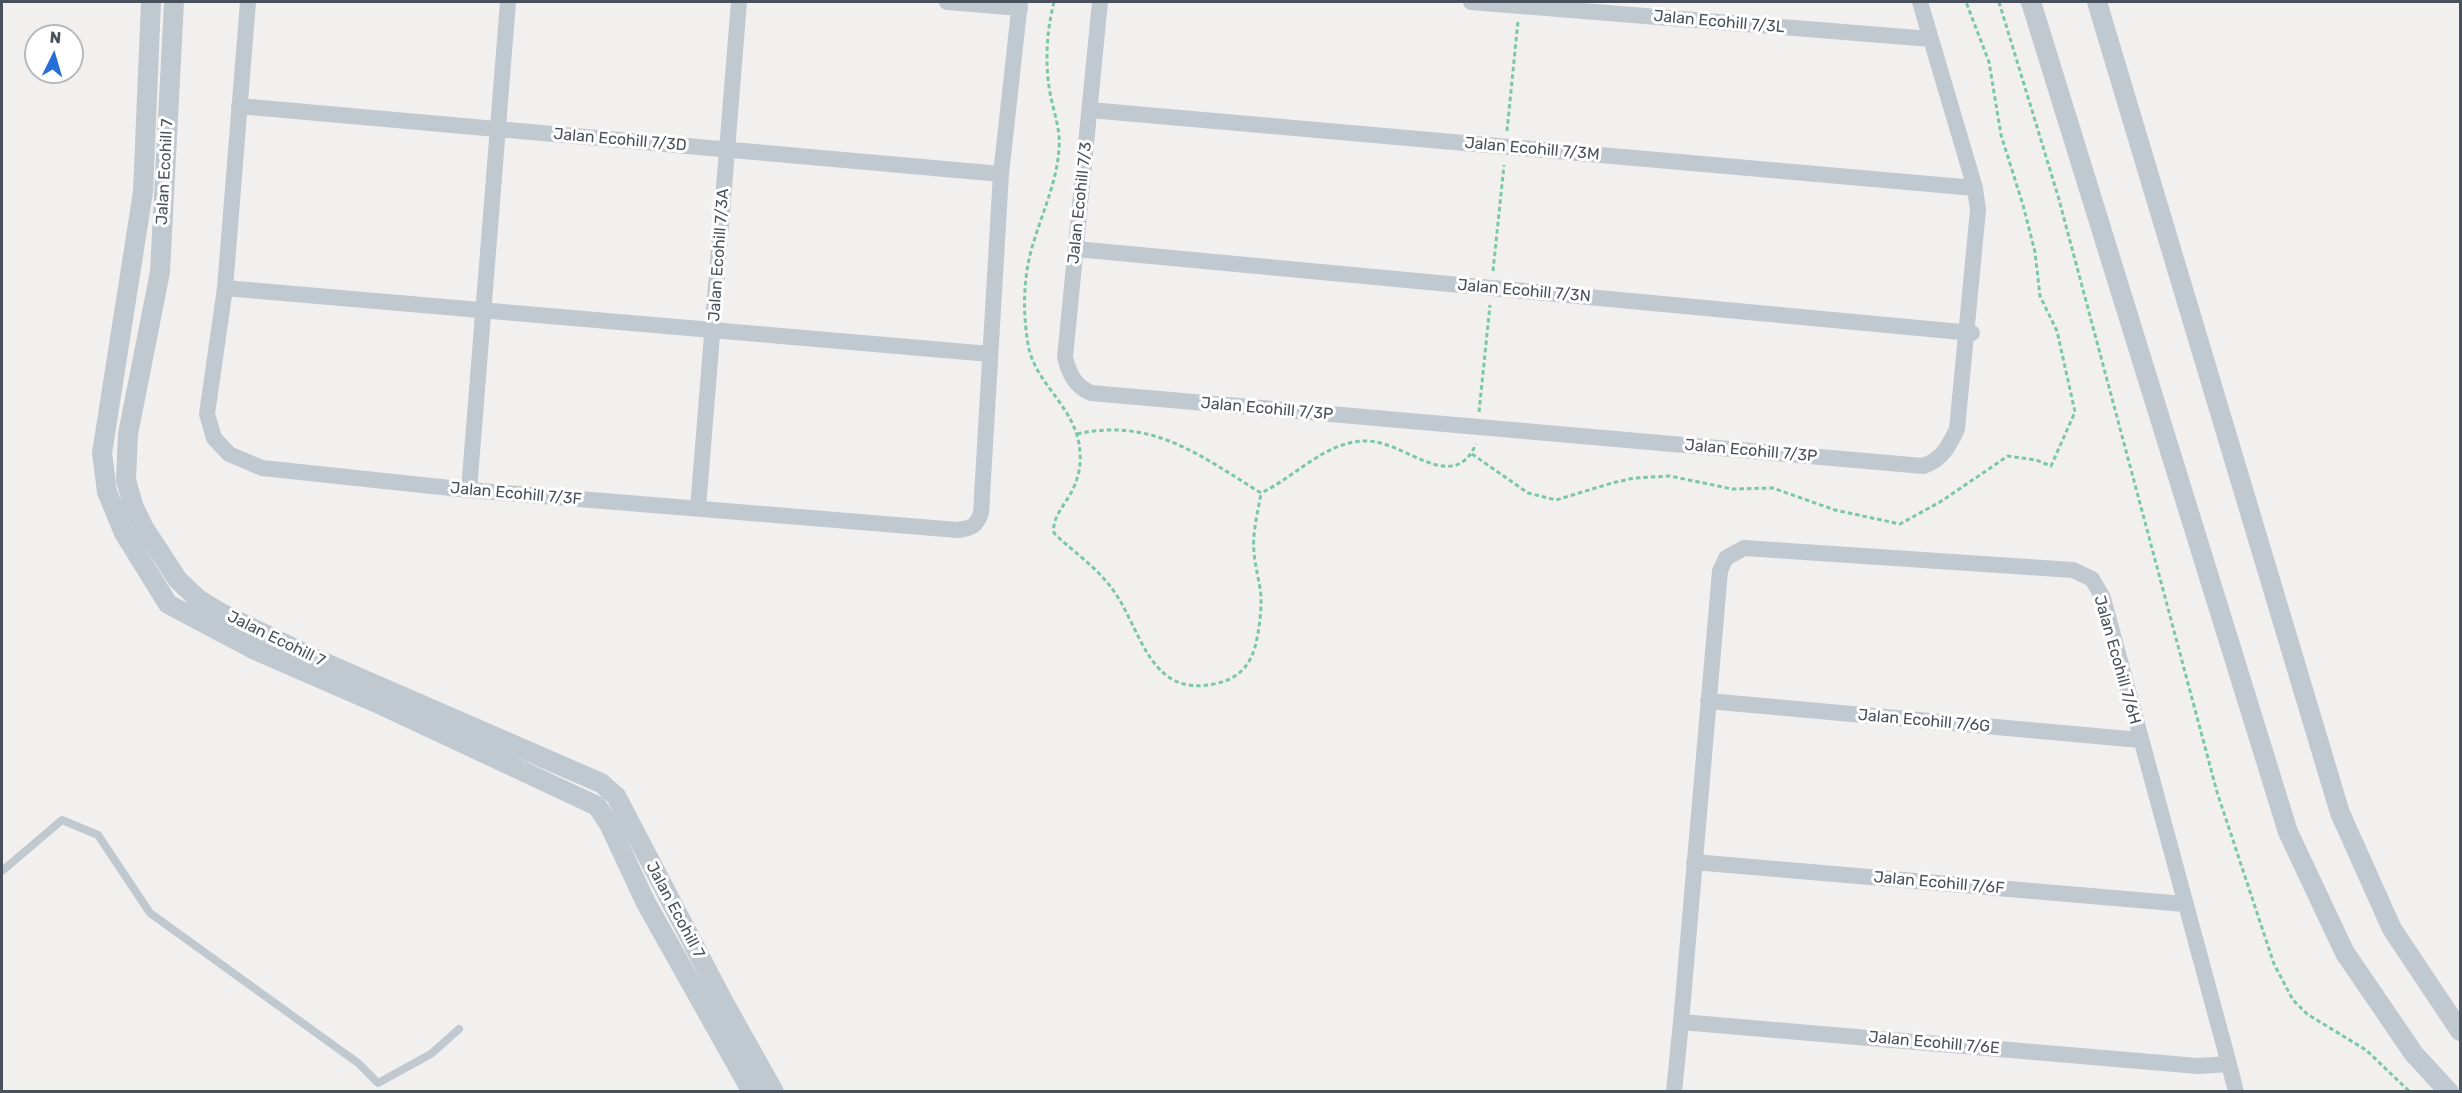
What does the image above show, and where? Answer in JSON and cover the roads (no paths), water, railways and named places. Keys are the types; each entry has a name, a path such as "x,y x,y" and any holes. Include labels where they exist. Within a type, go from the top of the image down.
{"street":[{"path":"151,2 143,192 102,453 107,492 124,533 168,604 253,649 377,703 597,806 609,824 646,903 752,1092"},
{"name":"Jalan Ecohill 7","path":"174,2 160,272 128,434 126,480 133,505 144,528 178,580 198,599 221,613 316,659 601,783 609,789 616,796 723,1001 774,1092"},
{"name":"Jalan Ecohill 7/3F","path":"248,2 225,288 207,414 214,438 229,454 262,468 469,490 936,530 971,528 977,523 981,513 990,354"},
{"path":"469,490 508,2"},
{"name":"Jalan Ecohill 7/3A","path":"698,508 739,2"},
{"path":"225,288 990,354 1001,174 1020,5 947,2"},
{"name":"Jalan Ecohill 7/3","path":"1091,393 1081,388 1075,381 1065,357 1100,2"},
{"name":"Jalan Ecohill 7/3L","path":"1471,2 1931,39"},
{"name":"Jalan Ecohill 7/3P","path":"1091,393 1480,429 1923,466 1935,462 1950,443 1957,429 1969,333 1977,220 1975,188 1920,2"},
{"path":"2031,2 2289,832 2345,953 2414,1054 2449,1092"},
{"path":"2097,2 2340,813 2392,929 2460,1031"},
{"name":"Jalan Ecohill 7/3D","path":"239,106 1001,174"},
{"name":"Jalan Ecohill 7/3M","path":"1090,110 1975,188"},
{"name":"Jalan Ecohill 7/3N","path":"1076,249 1969,333"},
{"name":"Jalan Ecohill 7/6H","path":"1708,701 1720,571 1726,558 1744,549 2073,570 2092,579 2103,598 2229,1064"},
{"path":"1674,1092 1708,701"},
{"name":"Jalan Ecohill 7/6G","path":"1708,701 2140,740"},
{"name":"Jalan Ecohill 7/6F","path":"1694,862 2184,904"},
{"name":"Jalan Ecohill 7/6E","path":"1681,1022 2198,1066 2229,1064"},
{"path":"2229,1064 2236,1092"}],"lane":[{"path":"2,871 62,820 98,835 150,913 358,1063 378,1083 431,1054 459,1029"}]}
